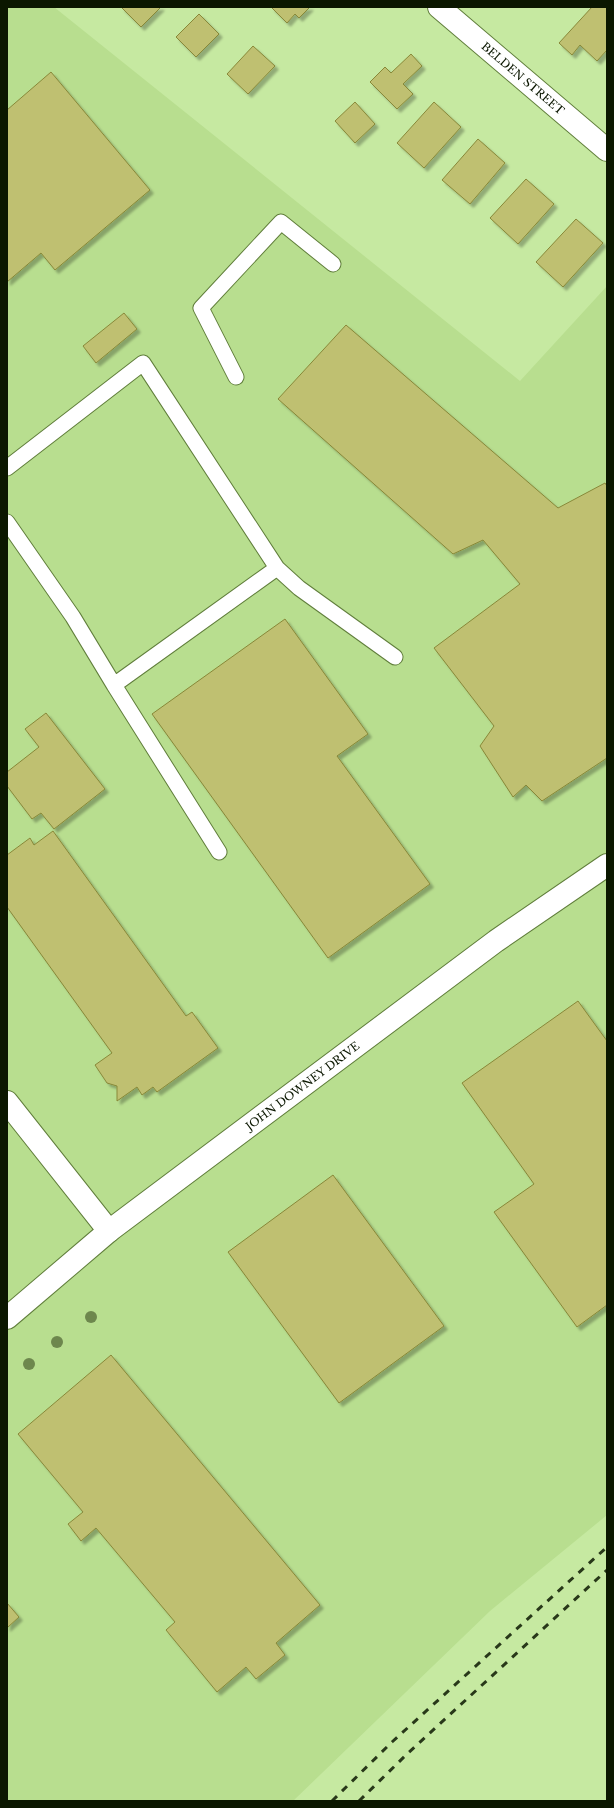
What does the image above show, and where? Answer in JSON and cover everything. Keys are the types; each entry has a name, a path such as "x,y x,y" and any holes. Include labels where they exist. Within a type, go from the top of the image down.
{"street":[{"name":"BELDEN STREET","path":"439,7 607,150"},
{"name":"JOHN DOWNEY DRIVE","path":"7,1318 109,1231 496,941 607,865"},
{"path":"7,1102 109,1231"}],"lane":[{"path":"236,377 200,308 281,222 333,264"},
{"path":"7,468 143,363 277,568 299,588 395,657"},
{"path":"7,522 73,617 219,852"},
{"path":"114,685 277,568"}],"shaded area":[{"path":"7,7 54,7 520,381 607,286 607,1515 490,1611 293,1801 7,1801"}],"building":[{"path":"121,7 161,7 141,27"},
{"path":"271,7 310,7 299,18 295,14 287,23"},
{"path":"592,7 607,7 607,50 597,61 580,45 572,55 559,43"},
{"path":"199,14 219,34 196,57 176,37"},
{"path":"253,46 275,66 248,94 227,74"},
{"path":"411,54 422,66 403,84 413,94 397,109 370,82 385,67 391,73"},
{"path":"51,72 150,190 55,270 41,253 7,282 7,110"},
{"path":"355,102 375,124 355,143 335,121"},
{"path":"434,102 461,127 424,168 397,143"},
{"path":"478,139 505,163 470,204 442,180"},
{"path":"526,179 554,204 518,244 490,218"},
{"path":"576,219 603,243 563,287 536,262"},
{"path":"124,313 137,329 96,363 83,346"},
{"path":"346,325 558,508 605,483 607,486 607,758 542,801 526,785 513,797 480,746 494,726 434,648 520,584 483,540 453,554 278,399"},
{"path":"285,619 368,734 337,756 430,884 328,958 152,714"},
{"path":"46,713 105,789 54,829 41,813 32,819 7,786 7,772 39,747 25,729"},
{"path":"53,831 186,1016 192,1012 218,1048 157,1092 153,1087 142,1095 137,1087 117,1101 117,1086 107,1083 95,1065 112,1053 7,907 7,855 30,838 34,845"},
{"path":"578,1001 607,1041 607,1305 577,1327 494,1212 534,1184 462,1083"},
{"path":"333,1175 444,1326 339,1403 228,1252"},
{"path":"111,1355 320,1605 276,1643 285,1655 256,1679 246,1667 217,1692 166,1630 175,1622 96,1528 81,1541 68,1524 83,1512 18,1434"},
{"path":"7,1603 19,1617 7,1628"}],"railway":[{"path":"332,1801 392,1742 607,1547"},
{"path":"359,1801 406,1755 607,1570"}]}
